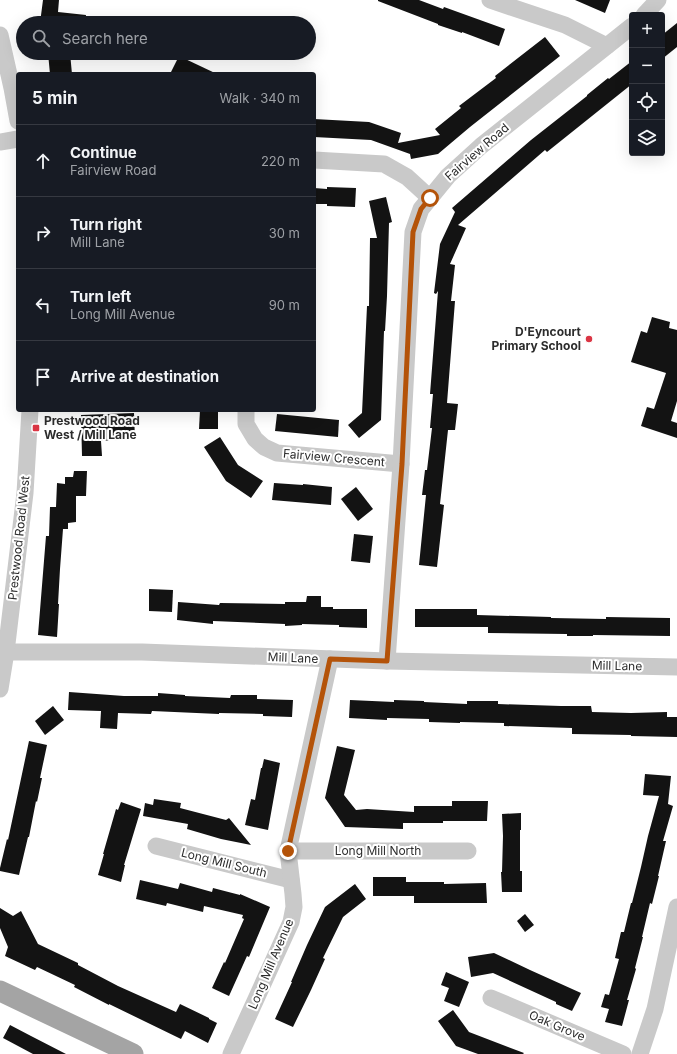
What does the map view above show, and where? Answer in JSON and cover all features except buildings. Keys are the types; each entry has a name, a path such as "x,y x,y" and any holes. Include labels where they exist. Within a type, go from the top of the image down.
{"main road":[{"path":"0,991 133,1054"}],"street":[{"path":"490,0 565,24 607,46"},
{"path":"647,12 658,0"},
{"name":"Fairview Road","path":"387,661 402,464 413,232 421,209 448,176 481,146 629,28"},
{"path":"0,35 16,110"},
{"path":"0,142 16,139"},
{"path":"316,160 384,164 407,177 430,198"},
{"name":"Prestwood Road West","path":"0,689 6,652 25,493 30,412"},
{"name":"Fairview Crescent","path":"246,412 246,424 255,439 264,447 277,453 402,464"},
{"name":"Mill Lane","path":"6,652 142,652 387,661 677,667"},
{"name":"Long Mill Avenue","path":"231,1054 291,922 294,906 288,851 330,659"},
{"name":"Long Mill South","path":"156,846 291,880"},
{"name":"Long Mill North","path":"288,851 468,851"},
{"path":"640,1054 655,1008 677,907"},
{"name":"Oak Grove","path":"491,998 623,1054"}],"place":[{"name":"D'Eyncourt Primary School","path":"589,339"},
{"name":"Prestwood Road West / Mill Lane","path":"36,428"}],"route":[{"path":"288,851 330,659 387,661 402,464 413,232 421,209 430,198"}]}
